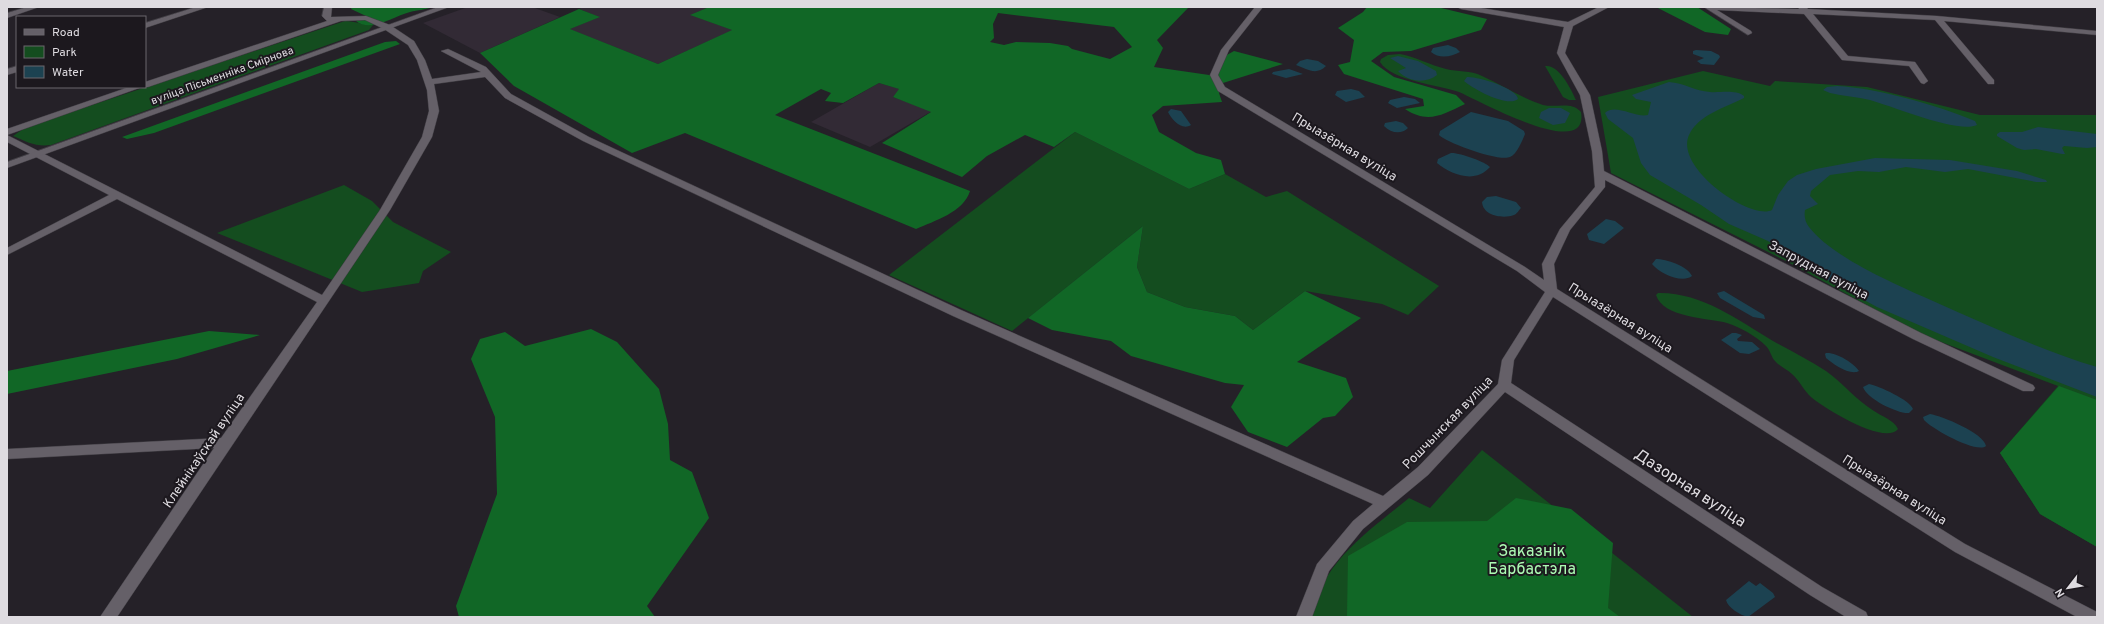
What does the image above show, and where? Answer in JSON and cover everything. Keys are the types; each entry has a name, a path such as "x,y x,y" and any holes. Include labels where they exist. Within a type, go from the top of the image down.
{"street":[{"path":"7,16 35,7"},
{"path":"146,26 204,7"},
{"path":"328,7 326,16 329,19 341,19"},
{"name":"вуліца Пісьменніка Смірнова","path":"7,165 445,7"},
{"name":"Прыазёрная вуліца","path":"1259,7 1225,50 1214,75 1221,89 1521,269 1551,291 1960,548 2092,617"},
{"path":"1461,7 1569,25 1605,7"},
{"path":"1708,7 1803,9 1937,18 2097,33"},
{"path":"1708,7 1748,33"},
{"path":"1803,9 1845,58 1912,64 1924,81"},
{"name":"вуліца Пісьменніка Смірнова","path":"146,85 341,19 359,17 366,18 388,28"},
{"path":"1937,18 1991,82"},
{"path":"1551,291 1548,264 1565,229 1600,187 1597,150 1585,95 1561,53 1569,25"},
{"name":"Клейнікаўскай вуліца","path":"108,617 385,210 427,137 434,111 430,82 421,60 410,44 388,28"},
{"path":"445,51 482,69 508,96 586,139 670,180 957,313 1384,503"},
{"path":"430,82 487,74"},
{"name":"вуліца Пісьменніка Смірнова","path":"7,132 135,88"},
{"path":"7,138 324,301"},
{"name":"Запрудная вуліца","path":"1599,173 1752,250 1916,336 2028,388"},
{"path":"7,252 118,195"},
{"name":"Рошчынская вуліца","path":"1304,617 1322,568 1358,525 1422,471 1504,385 1508,360 1551,291"},
{"name":"Дазорная вуліца","path":"1504,385 1816,591 1860,617"},
{"path":"7,454 225,443"}],"shaded area":[{"path":"468,7 532,7 560,17 480,53 423,23"},
{"path":"583,7 709,7 691,15 733,30 658,64 569,29 599,17 579,9"},
{"path":"879,83 900,89 893,97 932,111 870,147 811,122"}],"green space":[{"path":"352,7 432,7 410,12 383,22 369,25 356,21 366,16 351,9"},
{"path":"709,7 1189,7 1157,40 1163,48 1154,67 1216,76 1225,56 1234,51 1283,64 1223,83 1219,93 1222,102 1163,106 1152,115 1159,132 1196,153 1221,160 1225,174 1189,189 1075,132 1054,147 1025,135 987,156 962,177 882,143 931,112 893,97 899,89 879,83 843,103 825,101 831,93 821,89 775,115 970,191 962,205 948,215 916,229 685,133 632,153 514,86 480,53 579,9 600,17 570,29 658,64 732,30 690,15","holes":["998,13 1114,27 1132,47 1110,59 1072,49 1068,46 1050,43 1016,42 1004,45 990,42 994,38 993,24"]},
{"path":"1367,7 1437,7 1487,19 1481,30 1411,51 1383,52 1371,61 1394,77 1456,95 1465,104 1449,112 1435,116 1421,116 1413,114 1405,109 1424,106 1423,99 1344,74 1338,65 1350,62 1354,40 1338,28 1363,12"},
{"path":"1656,7 1697,7 1731,29 1728,35 1705,32"},
{"path":"345,21 373,25 369,30 51,145 36,145 13,136 26,127"},
{"path":"396,41 400,44 154,133 127,139 122,137 385,42"},
{"path":"1400,54 1446,69 1478,74 1527,99 1543,105 1573,107 1581,112 1579,126 1568,131 1551,130 1530,124 1507,115 1459,92 1416,82 1395,74 1380,62 1381,59 1388,55"},
{"path":"1545,66 1550,66 1560,73 1568,84 1576,100 1569,100 1563,97"},
{"path":"1703,71 1770,86 1775,81 1867,87 1980,115 2097,115 2097,547 2040,514 2000,453 2058,386 1920,334 1784,260 1611,173 1598,97"},
{"path":"1075,132 1189,189 1225,174 1266,197 1287,191 1439,286 1408,315 1382,304 1305,291 1253,330 1235,316 1185,307 1147,292 1137,267 1143,226 1012,331 889,275"},
{"path":"344,185 372,201 393,222 451,252 423,271 419,283 362,292 217,233"},
{"path":"1143,226 1137,267 1147,292 1185,307 1235,316 1253,330 1305,291 1361,318 1297,362 1346,378 1353,397 1335,416 1323,418 1287,447 1248,432 1231,407 1244,385 1225,383 1131,356 1111,341 1052,330 1028,318"},
{"path":"1658,293 1689,297 1704,302 1733,316 1826,371 1861,402 1890,421 1898,429 1891,433 1881,433 1854,424 1811,397 1790,372 1775,361 1766,346 1753,335 1727,323 1677,313 1660,303 1656,295"},
{"path":"591,329 617,342 659,389 668,424 670,460 692,472 709,518 647,606 655,617 459,617 456,606 497,494 495,417 471,359 480,339 505,332 525,346"},
{"path":"209,331 260,335 177,359 7,394 7,371"},
{"path":"2059,386 2097,400 2097,547 2040,514 2000,453"},
{"name":"Заказнік Барбастэла","path":"1482,450 1693,617 1312,617 1317,597 1325,580 1349,549 1409,498 1430,508"},
{"name":"Заказнік Барбастэла","path":"1516,498 1571,509 1613,543 1608,608 1620,617 1347,617 1348,556 1407,522 1487,521"}],"water":[{"path":"1448,45 1456,48 1460,52 1453,55 1438,56 1431,52 1433,48"},
{"path":"1693,51 1711,51 1720,57 1714,65 1701,64 1697,61 1704,58 1693,54"},
{"path":"1398,56 1418,61 1436,71 1437,75 1428,80 1422,81 1407,78 1398,71 1406,68 1390,58"},
{"path":"1307,59 1318,61 1326,66 1319,71 1311,71 1296,65 1300,61"},
{"path":"1289,69 1303,74 1286,78 1272,74 1273,72"},
{"path":"1467,77 1479,78 1504,87 1516,95 1518,99 1507,101 1491,96 1464,81"},
{"path":"1669,82 1699,90 1732,92 1744,96 1744,98 1713,112 1699,122 1689,135 1687,148 1693,162 1703,176 1717,189 1748,208 1762,211 1772,210 1778,195 1788,181 1797,175 1816,169 1875,158 1950,160 2017,171 2046,180 2047,182 2036,182 1968,169 1945,172 1906,167 1879,172 1858,171 1830,175 1811,191 1810,196 1818,204 1805,210 1805,217 1808,225 1820,238 1833,249 1866,270 2014,337 2097,367 2097,397 1993,357 1877,307 1822,277 1768,241 1729,224 1701,205 1650,175 1641,163 1633,138 1608,119 1605,113 1609,110 1620,110 1637,115 1648,115 1651,102 1636,99 1632,95"},
{"path":"1837,86 1870,90 1925,103 1975,121 1977,125 1968,127 1941,123 1870,100 1830,93 1823,90 1827,87"},
{"path":"1351,89 1359,91 1365,97 1346,102 1335,95 1337,91"},
{"path":"1404,97 1415,99 1420,103 1397,108 1388,103 1390,100"},
{"path":"1549,108 1561,108 1570,113 1565,123 1553,125 1539,118 1541,112"},
{"path":"1171,109 1181,111 1191,125 1184,127 1178,124 1168,112"},
{"path":"1471,112 1508,121 1524,131 1525,134 1515,153 1510,157 1495,157 1452,143 1439,135 1440,131"},
{"path":"1396,121 1403,123 1408,128 1402,132 1393,132 1384,126 1385,123"},
{"path":"2038,127 2097,134 2097,147 2087,148 2064,146 2062,148 2065,154 2036,149 2024,150 2017,148 1997,136 2000,132 2022,132"},
{"path":"1451,153 1472,158 1490,167 1478,175 1464,176 1456,174 1437,163 1438,159"},
{"path":"1496,196 1516,202 1521,208 1517,213 1510,216 1504,217 1494,215 1483,207 1482,202 1487,197"},
{"path":"1606,219 1615,221 1624,228 1604,244 1589,240 1587,234"},
{"path":"1656,259 1665,260 1681,266 1690,272 1692,276 1683,279 1665,274 1652,264"},
{"path":"1724,291 1764,315 1765,319 1753,317 1720,298 1717,293"},
{"path":"1732,333 1742,335 1737,339 1738,341 1752,342 1760,349 1749,354 1740,353 1721,340"},
{"path":"1826,353 1835,354 1853,365 1859,371 1851,372 1842,369 1826,358"},
{"path":"1869,384 1887,390 1911,405 1913,409 1909,413 1904,413 1883,405 1866,392 1863,387"},
{"path":"1930,414 1944,418 1971,431 1984,441 1986,446 1981,448 1965,444 1936,429 1924,420 1923,417"},
{"path":"1749,581 1756,586 1760,583 1773,593 1775,597 1748,617 1735,611 1729,606 1726,600"}]}
